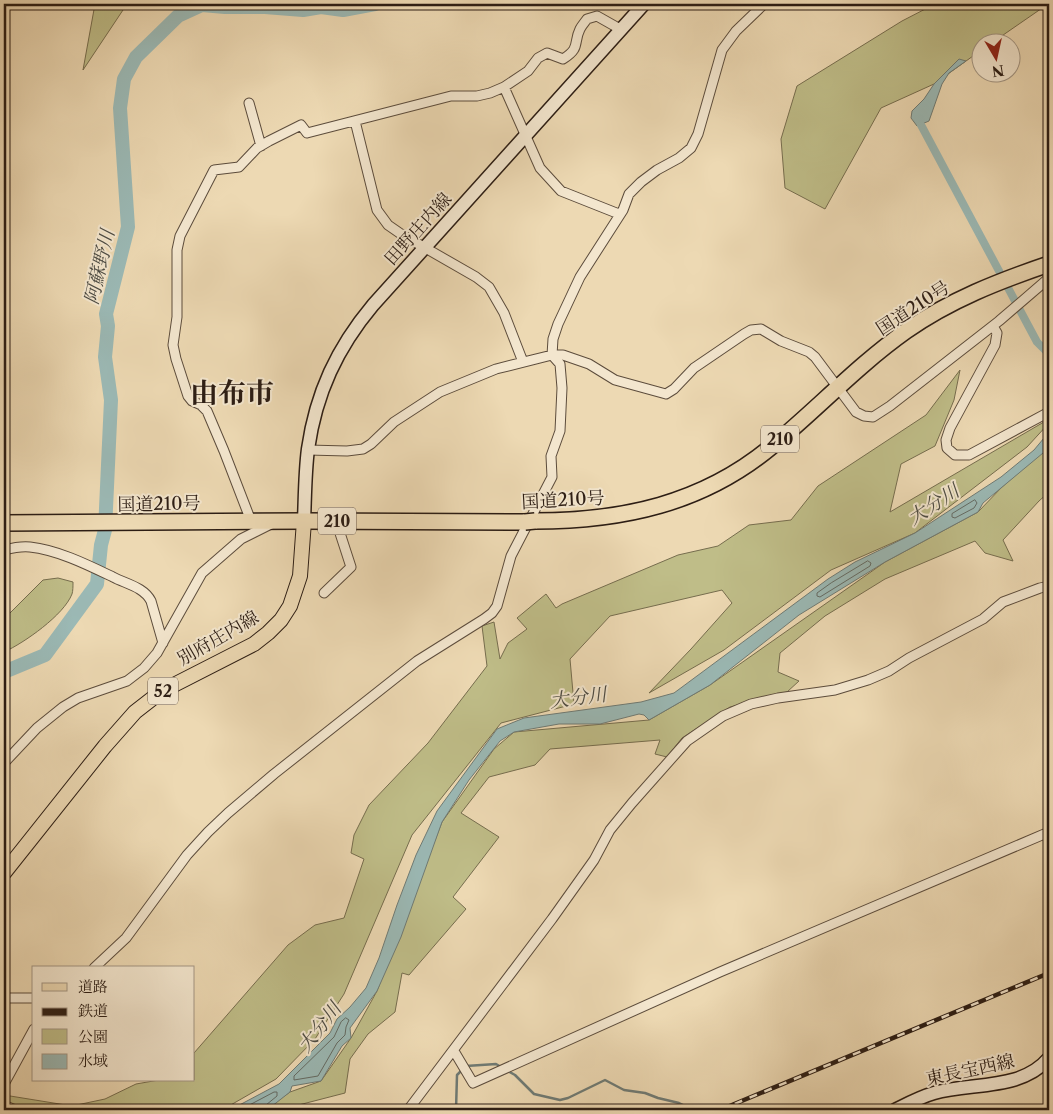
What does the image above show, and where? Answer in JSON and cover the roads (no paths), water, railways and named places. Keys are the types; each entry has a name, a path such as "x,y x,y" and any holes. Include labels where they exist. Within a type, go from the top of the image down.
{"highway":[{"name":"国道210号","path":"4,523 251,521 530,522 590,520 628,514 664,504 702,490 730,475 760,456 872,357 907,331 955,301 992,284 1049,264"}],"main road":[{"name":"田野庄内線","path":"304,521 308,450 312,427 320,395 335,358 362,318 644,4"},
{"name":"別府庄内線","path":"4,873 105,746 135,712 162,691 254,644 281,620 290,606 300,576 304,521"},
{"name":"東長宝西線","path":"895,1110 934,1093 1019,1079 1034,1073 1049,1058"}],"street":[{"path":"96,966 126,938 181,861 228,813 274,774 417,661 484,619 494,610 511,556 552,477 551,456 560,431 562,388 560,364 552,355 553,339 558,324 580,277 620,214 630,194 641,182 691,148 698,134 722,50 736,31 764,4"},
{"path":"251,521 207,412 188,396 173,345 177,317 177,250 180,236 214,170 240,167 261,146 301,126 308,133 451,96 478,96 490,93 504,87 528,71 538,58 547,53 563,59 570,54 577,45 579,30 587,19 597,16 620,29"},
{"path":"504,87 524,136 540,168 561,191 620,214"},
{"path":"249,102 261,146"},
{"path":"355,121 377,210 388,225 476,277 489,287 504,313 523,362"},
{"path":"308,450 346,451 362,449 394,422 440,392 496,370 552,355 563,355 589,364 615,380 666,394 674,389 694,368 744,334 751,330 761,329 781,341 809,352 860,414 870,417 877,415 992,326 1049,278"},
{"path":"992,326 997,333 997,340 950,428 946,440 946,448 955,455 970,455 1049,412"},
{"path":"4,763 57,710 78,698 133,678 144,668 163,643 202,573 241,539 277,521"},
{"path":"324,593 351,568 338,527 338,521"},
{"path":"4,550 22,547 34,548 86,563 140,590 149,597 163,643"},
{"path":"408,1110 454,1052 594,860 610,830 687,741 723,716 751,704 835,690 868,680 889,671 909,658 983,619 1002,602 1049,586"},
{"path":"454,1052 473,1083 720,972 1049,832"},
{"path":"4,998 32,998"},
{"path":"4,1084 32,1033"},
{"path":"4,1105 15,1110"}],"water":[{"path":"959,59 966,61 949,73 942,84 929,121 917,126 911,118 912,111 924,99 934,84"},
{"path":"1049,432 1049,448 983,503 978,512 885,562 799,615 710,685 649,720 644,715 639,714 600,724 559,724 514,732 500,741 469,780 442,822 401,937 377,991 350,1028 351,1038 342,1046 321,1081 292,1086 290,1092 267,1110 230,1110 279,1084 330,1033 337,1019 366,988 379,958 416,855 437,811 497,729 524,718 641,702 674,693 828,579 855,562 915,533 1001,477 1034,450"}],"waterway":[{"name":"阿蘇野川","path":"4,672 45,655 97,584 101,545 105,530 111,400 105,357 108,326 106,314 128,227 120,108 124,79 136,57 178,16 202,5 303,10 321,7 343,10 375,4"},
{"path":"921,125 1037,342 1049,354"},
{"path":"456,1110 457,1075 466,1066 496,1064 501,1067"},
{"path":"508,1071 515,1075 534,1094 560,1100 605,1080 624,1090 645,1093 687,1107"}],"railway":[{"path":"720,1110 1049,973"}],"district":[{"name":"由布市","path":"232,393"}],"water label":[{"name":"大分川","path":"933,504"},
{"name":"大分川","path":"578,697"},
{"name":"大分川","path":"319,1027"}]}
